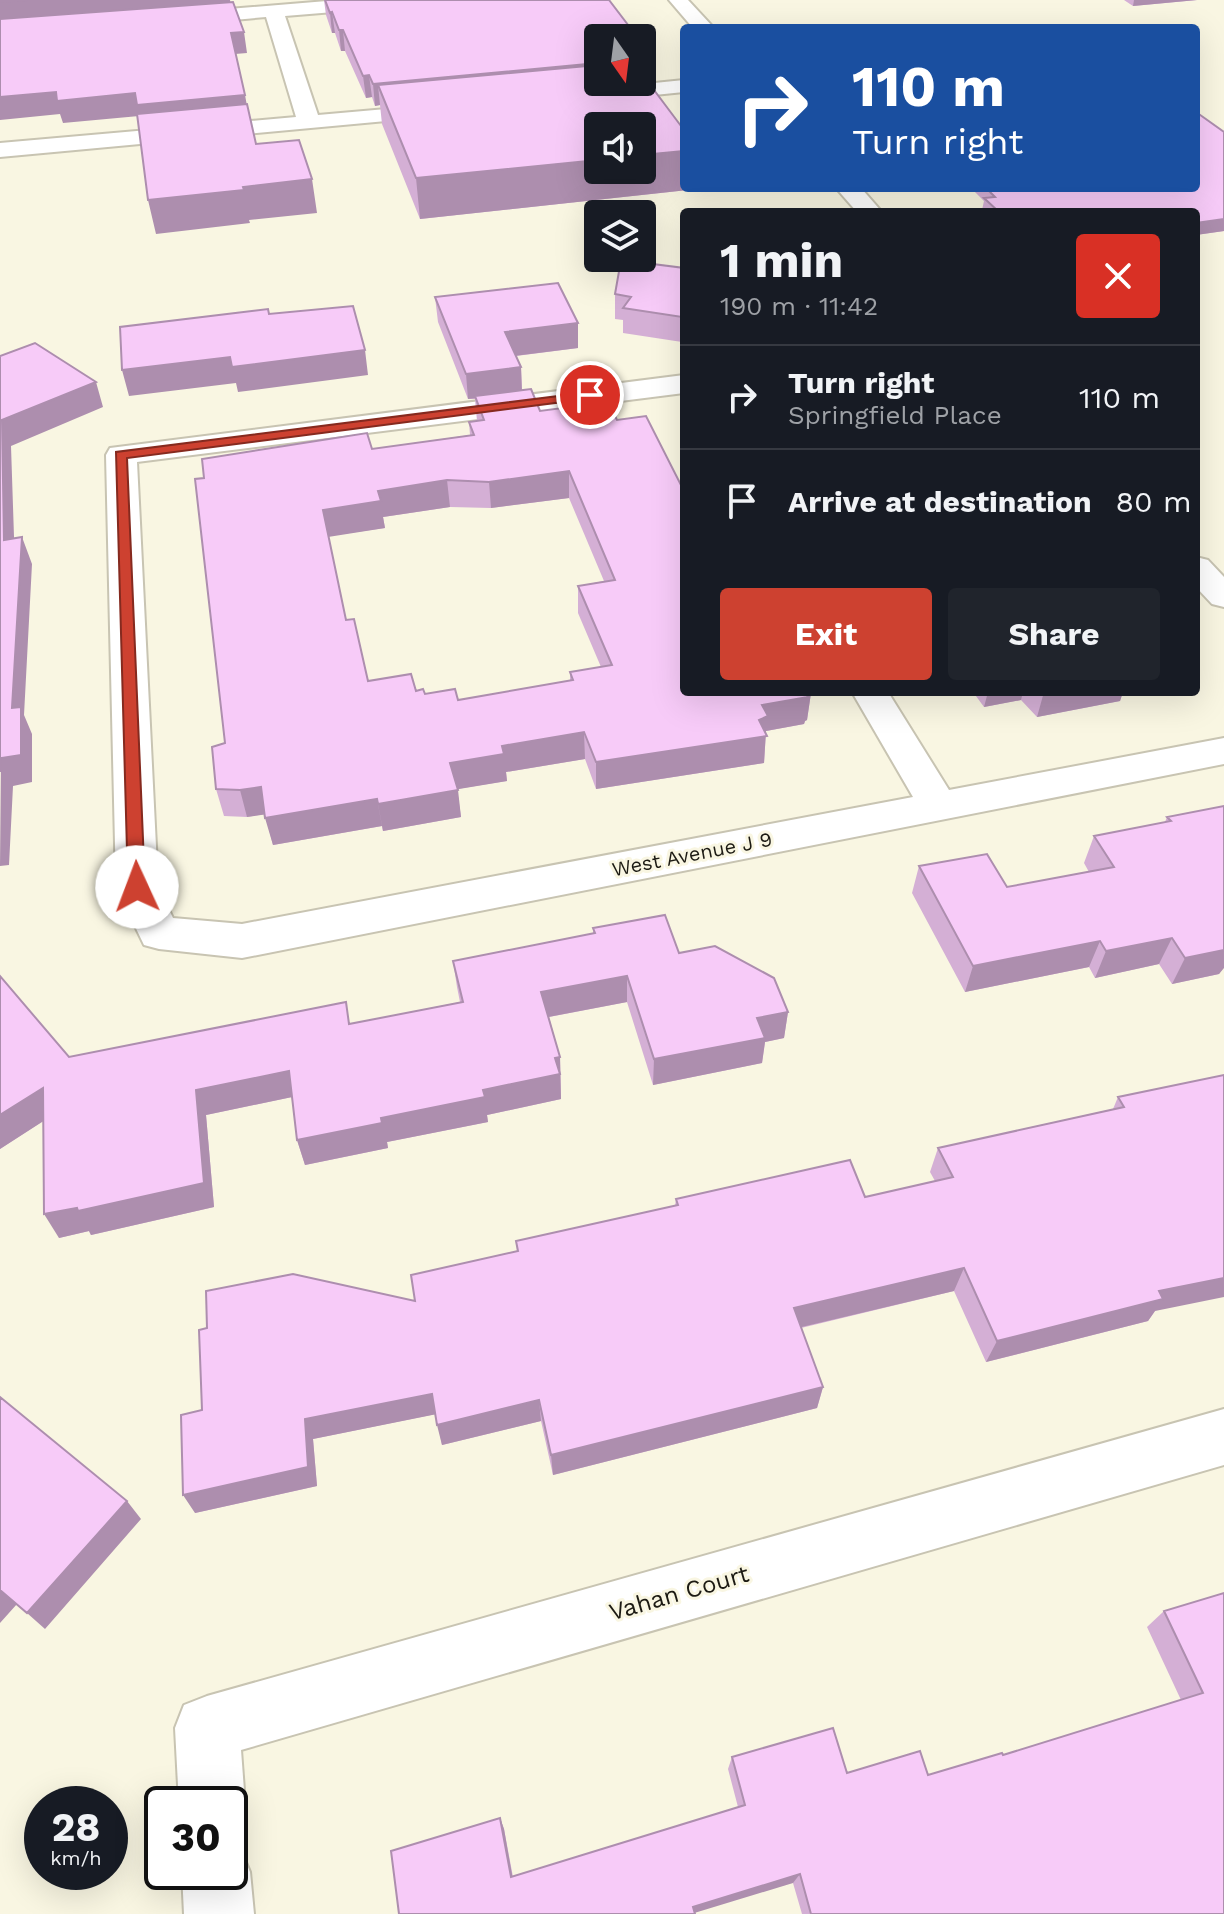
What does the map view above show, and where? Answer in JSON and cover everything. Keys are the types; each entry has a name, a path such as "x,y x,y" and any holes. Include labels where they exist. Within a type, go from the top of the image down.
{"street":[{"path":"163,20 407,0"},
{"path":"678,0 700,24"},
{"path":"274,12 309,122"},
{"path":"573,97 680,86"},
{"path":"0,150 462,108"},
{"path":"852,192 866,208"},
{"name":"West Avenue J 9","path":"680,385 121,455 137,887 159,933 242,941 1224,751"},
{"path":"1200,571 1224,597"},
{"path":"872,696 939,807"},
{"name":"Vahan Court","path":"211,1786 207,1728 1224,1437"},
{"path":"217,1890 219,1914"}],"building":[{"path":"325,0 609,0 627,24 584,24 584,64 373,84 369,75 363,76 343,30 339,30"},
{"path":"233,2 244,32 231,33 245,95 137,105 135,93 57,101 56,92 0,97 0,19"},
{"path":"584,66 584,96 656,96 656,93 680,125 680,151 656,154 656,112 584,112 584,161 416,178 378,85"},
{"path":"247,104 256,144 299,140 312,179 148,200 137,114"},
{"path":"1200,115 1224,132 1224,219 1200,222 1200,208 995,208 984,198 995,197 990,192 1200,192"},
{"path":"656,264 680,267 680,317 623,308 631,297 615,294 619,272 656,272"},
{"path":"558,283 578,323 505,332 521,367 466,374 435,297"},
{"path":"353,306 365,350 232,367 230,357 122,370 120,327 268,309 269,314"},
{"path":"35,343 96,382 2,420 4,540 22,537 12,708 21,707 21,755 1,758 0,772 0,356"},
{"path":"531,389 540,411 608,402 617,420 646,416 680,483 680,696 808,697 762,705 768,716 759,720 767,736 596,762 584,732 502,746 504,754 450,763 458,790 378,804 377,799 265,818 261,787 216,789 212,747 225,743 195,479 204,478 202,459 367,433 372,449 474,435 469,422 484,420 475,396","holes":["569,471 615,580 578,586 612,665 570,672 573,680 458,700 455,689 425,694 423,689 416,691 411,674 368,681 354,619 346,620 323,510 381,501 378,491 447,480 489,482"]},
{"path":"1224,806 1224,950 1185,958 1172,938 1106,951 1100,941 973,966 919,866 987,854 1007,887 1114,867 1094,836 1171,821 1167,817"},
{"path":"665,915 679,953 715,946 774,978 788,1012 757,1018 765,1038 654,1059 627,976 541,992 560,1057 555,1058 560,1074 483,1090 485,1097 381,1118 382,1123 297,1140 289,1071 196,1090 204,1183 78,1211 77,1208 44,1214 43,1088 0,1115 0,976 69,1057 346,1002 349,1024 463,1002 453,961 595,933 593,928"},
{"path":"1224,1075 1224,1278 1159,1291 1163,1299 997,1341 964,1268 794,1308 823,1387 551,1455 539,1400 437,1425 432,1394 305,1419 308,1467 183,1495 181,1415 202,1410 199,1330 207,1328 206,1291 293,1274 415,1301 411,1275 518,1251 516,1241 678,1205 676,1199 850,1160 865,1197 953,1177 938,1148 1124,1107 1118,1097"},
{"path":"0,1397 127,1501 27,1613 0,1590"},
{"path":"1224,1593 1224,1914 811,1914 800,1874 693,1907 695,1914 399,1914 391,1851 500,1818 511,1877 745,1805 732,1757 833,1728 847,1773 920,1751 928,1775 1203,1693 1164,1611"}],"route":[{"path":"137,887 121,455 590,395"}]}
